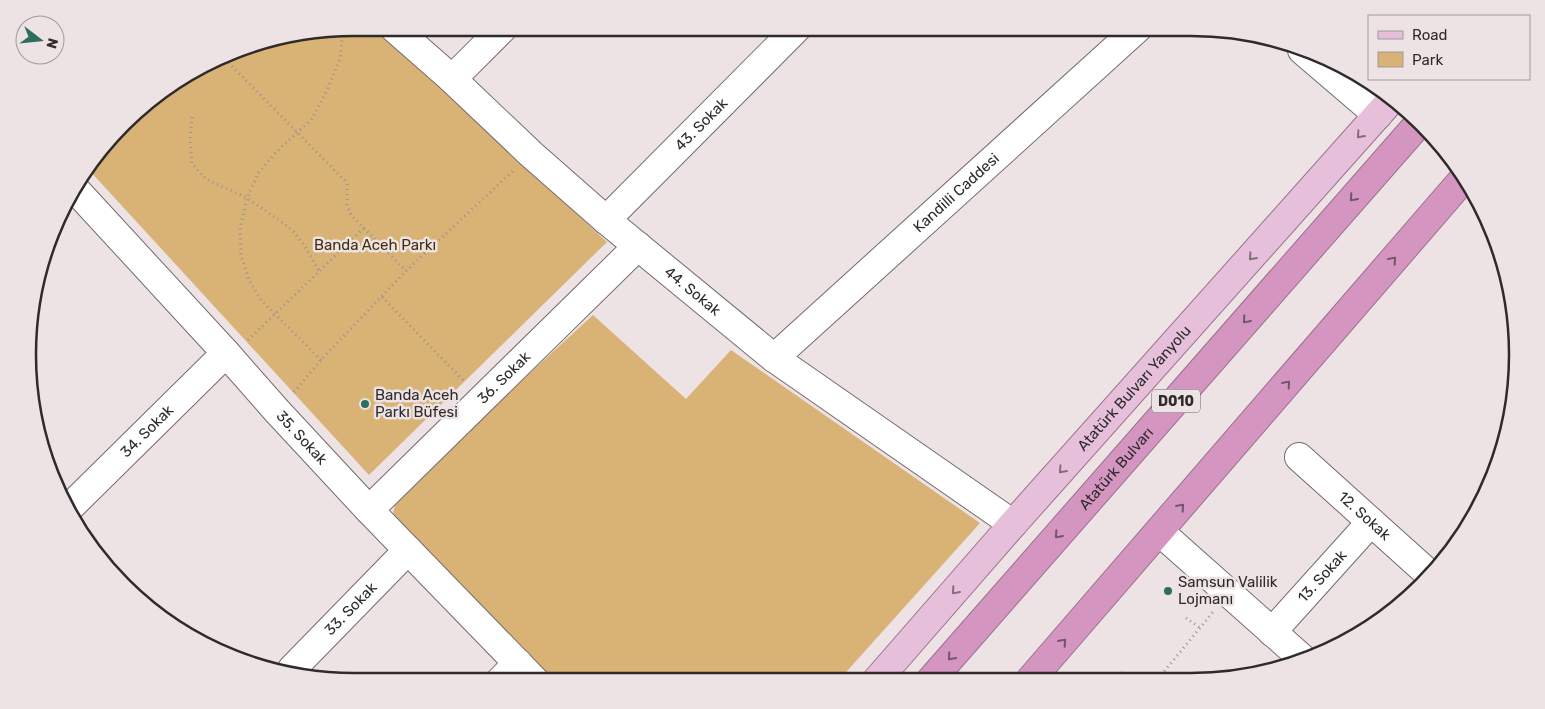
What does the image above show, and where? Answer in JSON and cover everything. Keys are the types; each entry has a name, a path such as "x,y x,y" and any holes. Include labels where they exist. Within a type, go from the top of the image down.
{"highway":[{"name":"Atatürk Bulvarı","path":"937,673 1415,128"},
{"path":"1036,673 1459,184"}],"main road":[{"name":"Atatürk Bulvarı Yanyolu","path":"883,673 1013,524 1385,107"}],"street":[{"name":"44. Sokak","path":"403,36 606,220 774,358 1013,524"},
{"path":"452,79 495,36"},
{"name":"43. Sokak","path":"606,220 789,36"},
{"name":"Kandilli Caddesi","path":"774,358 1129,36"},
{"path":"1327,67 1385,107"},
{"name":"35. Sokak","path":"80,194 277,411 408,550 516,673"},
{"name":"36. Sokak","path":"369,510 638,246"},
{"name":"34. Sokak","path":"74,504 228,355"},
{"name":"12. Sokak","path":"1299,456 1425,570"},
{"name":"13. Sokak","path":"1272,632 1371,522"},
{"path":"1160,532 1298,654"},
{"name":"33. Sokak","path":"294,667 408,550"}],"path":[{"path":"321,360 261,300 249,280 241,255 240,228 247,198 259,172 276,152 312,119 340,59 342,37"},
{"path":"228,62 347,183 347,205 351,215 406,271"},
{"path":"192,117 190,140 192,164 206,179 247,198 274,215 294,232 319,271"},
{"path":"277,411 321,360 406,271 531,154"},
{"path":"228,355 275,314 364,228"},
{"path":"382,296 482,399"},
{"path":"1163,673 1218,606"},
{"path":"1186,618 1200,628"}],"green space":[{"name":"Banda Aceh Parkı","path":"386,36 607,242 369,475 93,174 129,129 178,90 195,79 233,60 292,42 334,37"},
{"path":"593,315 686,399 731,350 980,523 845,673 543,673 393,514 397,495"}],"place":[{"name":"Banda Aceh Parkı Büfesi","path":"365,404"},
{"name":"Samsun Valilik Lojmanı","path":"1168,591"}]}
